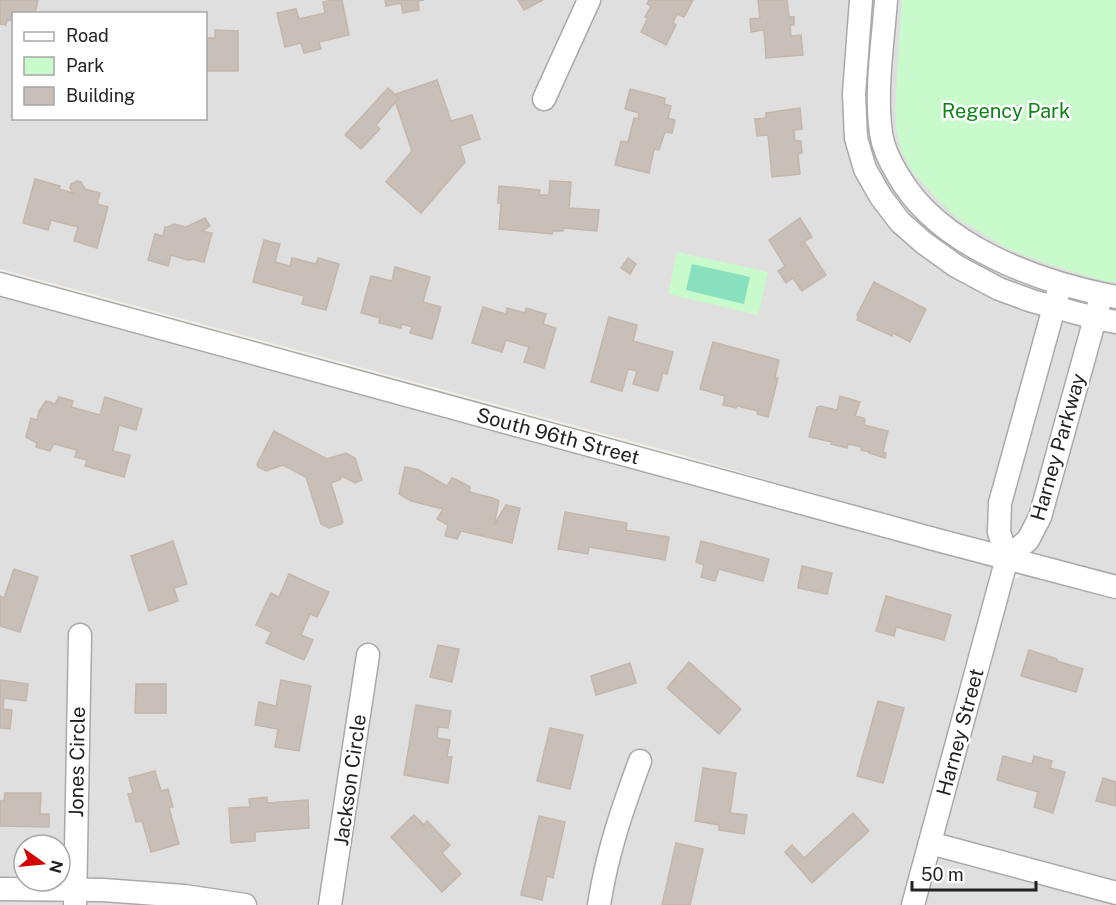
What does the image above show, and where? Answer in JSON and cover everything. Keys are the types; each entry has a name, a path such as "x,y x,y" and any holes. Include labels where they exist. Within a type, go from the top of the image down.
{"street":[{"path":"544,99 589,0"},
{"path":"861,0 854,94 856,138 865,169 881,197 900,222 956,266 999,289 1032,301 1105,320"},
{"path":"886,0 879,94 881,134 888,159 902,183 918,204 970,245 1009,266 1109,296"},
{"name":"Harney Parkway","path":"1061,283 1000,503 999,532 1007,558 1028,540 1040,517 1105,320 1109,296"},
{"name":"South 96th Street","path":"0,284 1116,587"},
{"name":"Harney Street","path":"913,905 1007,558"},
{"name":"Jones Circle","path":"75,897 80,635"},
{"name":"Jackson Circle","path":"330,905 368,655"},
{"path":"599,905 609,853 620,814 640,761"},
{"path":"930,843 1116,893"},
{"path":"0,889 75,897 103,890 184,896 245,905"}],"shaded area":[{"path":"0,0 1116,0 1116,575 850,505 679,454 0,269"},
{"path":"0,295 996,565 904,905 0,905"},
{"path":"1022,575 1116,600 1116,905 925,905 1011,586 1014,580"}],"green space":[{"name":"Regency Park","path":"902,0 1116,0 1116,282 1104,281 1045,263 1006,248 956,217 911,170 902,152 895,110"},
{"path":"677,252 768,272 758,315 668,294"},
{"path":"692,264 750,277 744,304 686,290"}],"building":[{"path":"0,0 38,0 35,12 12,12 12,21 7,20 6,25 0,24"},
{"path":"342,0 349,35 319,42 321,49 304,53 301,43 285,47 277,13 296,9 299,19 325,13 323,2"},
{"path":"385,0 424,0 418,1 419,10 403,13 401,3 386,6"},
{"path":"518,0 543,0 524,10"},
{"path":"649,0 693,0 684,17 677,14 673,23 676,25 666,45 641,32 651,6 647,4"},
{"path":"758,0 787,0 789,17 794,17 794,25 790,25 791,36 801,35 803,55 766,58 764,30 751,32 750,19 760,18"},
{"path":"215,30 238,31 238,71 207,71 207,38 215,38"},
{"path":"437,80 451,121 472,115 480,139 460,146 465,162 421,213 386,182 412,151 393,95"},
{"path":"388,88 399,98 376,125 380,129 361,149 345,135"},
{"path":"630,89 665,98 664,104 671,106 668,118 675,120 672,133 665,132 659,150 654,149 649,173 615,165 621,141 628,142 634,118 638,119 639,113 625,109"},
{"path":"800,108 802,129 794,130 795,141 801,141 802,153 798,154 800,174 772,177 768,135 757,136 755,119 766,118 766,113"},
{"path":"35,179 60,186 59,189 73,193 70,188 71,184 77,181 81,182 85,189 100,193 97,204 108,207 97,248 74,241 78,227 51,220 48,230 23,223"},
{"path":"550,181 571,182 569,208 599,210 597,231 563,228 563,231 553,231 552,234 499,229 501,203 498,203 499,186 540,190 539,195 549,195"},
{"path":"205,218 210,226 202,231 212,233 204,262 171,255 168,266 148,260 155,234 163,236 165,227 174,224 186,227"},
{"path":"800,218 812,237 800,244 801,246 805,243 826,275 802,291 793,278 786,283 778,271 785,266 769,240"},
{"path":"264,240 280,244 275,262 290,266 292,258 316,264 318,258 339,264 326,310 302,304 304,296 253,282"},
{"path":"628,258 636,264 630,274 621,268"},
{"path":"395,267 430,277 423,302 441,307 432,339 410,333 412,327 402,324 401,328 379,323 380,318 361,313 371,276 392,281"},
{"path":"874,282 926,309 910,342 857,320 859,316 857,315"},
{"path":"483,307 506,314 507,308 525,313 526,308 546,314 543,324 556,328 544,368 524,362 529,347 506,340 502,352 472,343"},
{"path":"609,317 637,325 633,341 673,352 667,374 663,373 658,391 633,384 637,371 628,369 622,391 591,382"},
{"path":"713,342 779,360 775,378 778,378 768,417 757,414 758,411 723,405 725,396 700,389"},
{"path":"840,396 860,402 855,416 864,418 864,425 888,431 883,452 886,453 885,458 861,450 862,447 848,444 847,448 809,437 817,407 837,410"},
{"path":"59,397 73,401 71,407 100,415 105,397 142,409 136,430 119,425 113,451 130,455 124,477 85,466 87,460 75,457 77,450 54,444 50,451 36,447 37,443 26,437 31,418 37,420 39,411 46,401 55,404"},
{"path":"274,431 327,459 346,453 355,458 362,480 355,483 342,476 340,480 331,483 343,522 341,524 329,528 321,524 306,477 283,465 266,471 258,467 257,464"},
{"path":"405,467 419,470 447,486 452,478 470,487 469,492 499,501 494,525 506,505 520,508 512,543 461,531 457,539 445,536 448,525 437,519 443,509 411,501 399,494"},
{"path":"565,512 627,523 626,530 669,537 665,560 589,547 588,554 558,549"},
{"path":"173,541 187,584 174,588 178,601 149,611 131,556"},
{"path":"701,541 769,559 763,581 719,569 715,581 701,577 704,565 696,562"},
{"path":"802,566 832,573 827,594 798,588"},
{"path":"14,569 38,577 20,632 0,626 0,596 4,598"},
{"path":"289,574 329,592 317,617 310,614 301,635 313,640 304,660 266,643 271,632 256,625 271,593 279,597"},
{"path":"886,596 951,615 944,640 896,627 894,636 876,631"},
{"path":"438,645 459,649 452,682 430,677"},
{"path":"1029,650 1083,669 1076,692 1021,676"},
{"path":"689,662 741,709 719,734 667,688"},
{"path":"630,663 636,683 596,695 591,676"},
{"path":"0,680 28,684 26,701 4,698 3,709 12,710 10,729 0,728"},
{"path":"281,680 311,686 299,751 275,747 278,729 255,725 259,702 276,706"},
{"path":"136,684 166,684 166,713 135,713"},
{"path":"878,701 904,708 883,783 857,776"},
{"path":"416,705 451,711 448,728 438,727 437,738 450,740 447,757 452,757 448,783 404,775"},
{"path":"550,728 583,735 570,789 537,781"},
{"path":"1003,756 1032,764 1034,756 1052,761 1050,768 1065,772 1053,813 1034,807 1038,792 997,780"},
{"path":"703,768 736,773 730,813 747,815 744,834 719,830 719,825 695,821"},
{"path":"155,771 161,791 168,789 173,807 169,808 179,844 151,852 142,821 136,822 128,794 133,793 129,778"},
{"path":"1103,778 1116,782 1116,806 1096,801"},
{"path":"5,793 41,793 40,814 49,814 49,827 0,826 0,801 4,801"},
{"path":"267,797 267,803 308,800 309,828 255,832 255,841 231,843 229,808 250,807 249,799"},
{"path":"853,813 869,831 812,883 785,852 792,845 804,858"},
{"path":"414,815 424,825 427,821 450,845 442,853 461,874 442,892 391,837"},
{"path":"539,816 565,822 553,878 547,876 542,900 521,895"},
{"path":"676,843 703,849 690,905 662,905"}]}
